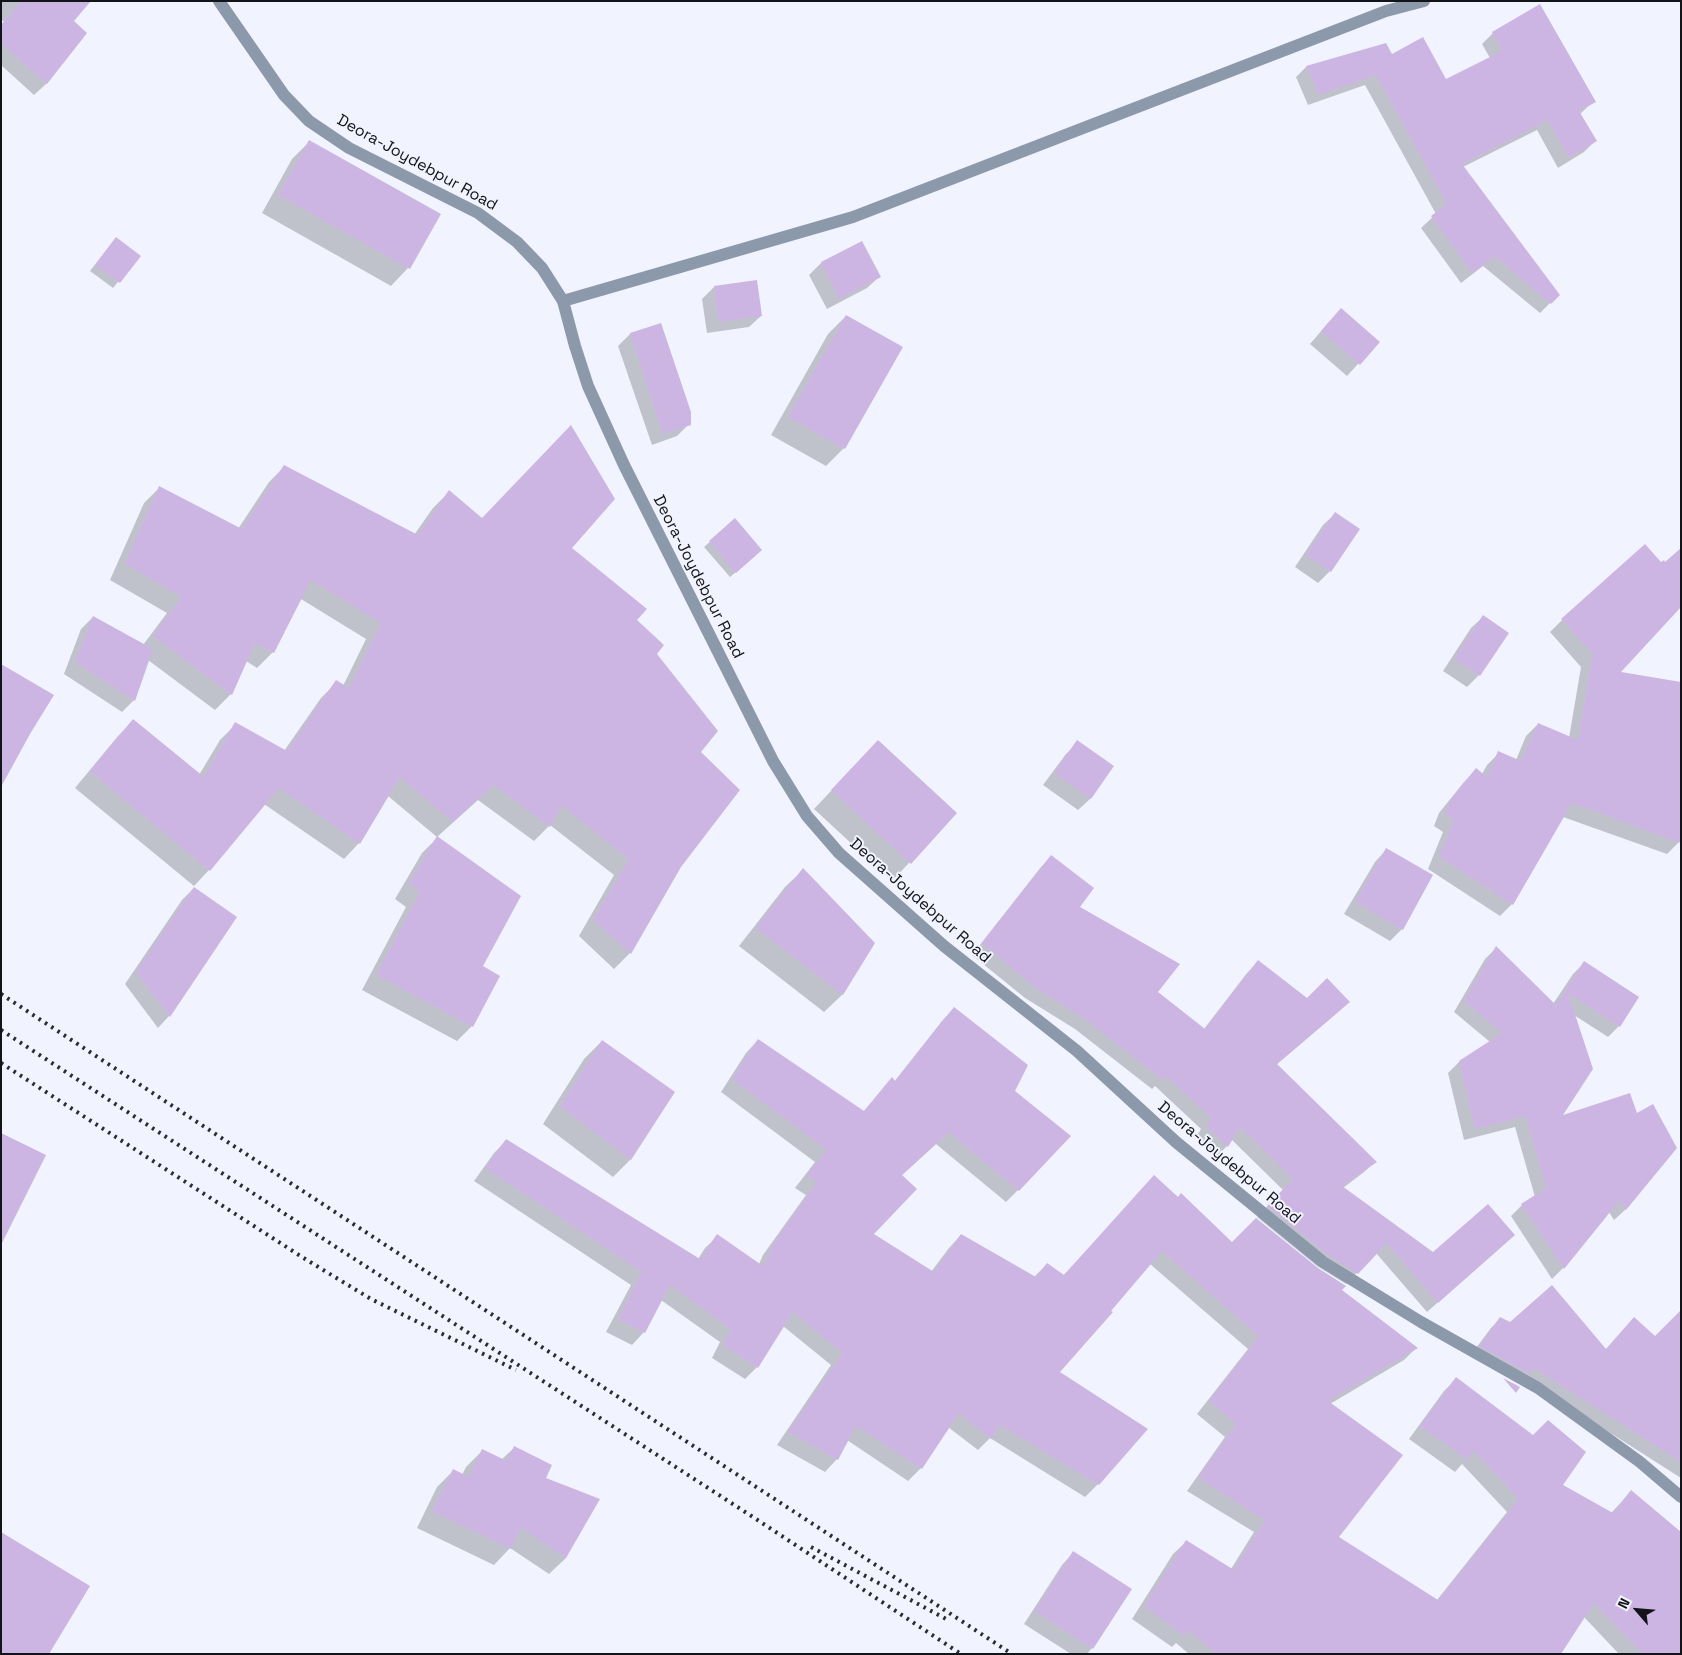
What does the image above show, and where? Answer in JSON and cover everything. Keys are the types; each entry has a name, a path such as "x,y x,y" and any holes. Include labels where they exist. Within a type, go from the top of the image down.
{"street":[{"name":"Deora-Joydebpur Road","path":"219,1 284,95 309,120 349,148 478,213 516,242 542,268 563,300 588,386 624,466 773,761 807,816 839,853 944,946 1077,1051 1176,1142 1323,1262 1422,1322 1538,1388 1640,1462 1681,1497"},
{"path":"563,300 853,217 1386,11 1424,1"}],"building":[{"path":"22,1 91,1 74,21 87,33 47,84 1,43 1,25"},
{"path":"1540,4 1596,102 1579,111 1597,141 1569,158 1548,120 1462,164 1560,295 1551,304 1495,256 1472,273 1431,216 1447,204 1376,75 1319,95 1306,66 1386,43 1392,54 1423,37 1446,79 1502,51 1492,32"},
{"path":"309,140 441,214 410,269 278,195"},
{"path":"116,237 141,256 120,283 95,265"},
{"path":"862,241 881,277 839,299 821,262"},
{"path":"757,280 762,316 719,322 714,286"},
{"path":"1341,308 1380,342 1360,365 1321,331"},
{"path":"846,315 903,347 845,449 788,417"},
{"path":"661,323 691,412 691,425 663,434 630,333"},
{"path":"571,425 615,499 572,548 647,609 637,620 664,645 657,654 718,731 701,752 740,790 681,867 631,954 593,920 629,859 562,806 550,827 494,785 453,822 400,777 360,844 279,788 210,871 90,771 133,719 204,777 235,722 287,751 336,680 349,688 381,623 311,580 274,653 255,643 232,695 153,636 182,597 125,564 159,486 242,529 284,465 418,535 449,490 482,518"},
{"path":"1335,512 1360,529 1331,572 1306,555"},
{"path":"735,518 762,550 736,573 709,541"},
{"path":"1645,544 1661,562 1664,560 1665,562 1681,548 1681,607 1621,672 1681,682 1681,843 1572,803 1513,905 1439,856 1454,820 1445,814 1451,799 1476,768 1487,777 1498,751 1521,761 1538,723 1578,740 1593,654 1561,619"},
{"path":"1483,615 1509,633 1480,676 1454,659"},
{"path":"93,616 153,649 135,701 75,662"},
{"path":"1,664 54,695 1,787"},
{"path":"878,740 957,813 911,864 831,790"},
{"path":"1077,740 1114,766 1091,799 1054,773"},
{"path":"437,836 521,896 483,966 500,976 473,1027 376,975 420,892 409,883"},
{"path":"1386,848 1433,875 1403,930 1355,902"},
{"path":"1051,855 1094,888 1080,907 1180,964 1158,992 1205,1029 1258,960 1307,998 1327,978 1350,1002 1277,1064 1377,1162 1342,1186 1433,1252 1488,1204 1515,1235 1438,1303 1387,1243 1358,1274 1328,1255 1267,1206 1293,1179 1240,1127 1228,1147 1206,1126 1211,1117 1166,1076 1163,1080 1085,1019 1036,988 982,943"},
{"path":"803,868 875,943 843,995 756,928"},
{"path":"194,887 237,917 170,1017 136,972"},
{"path":"1496,946 1556,1005 1584,961 1639,997 1620,1027 1568,993 1593,1069 1563,1115 1630,1093 1637,1113 1653,1104 1677,1148 1626,1210 1619,1201 1564,1269 1521,1204 1546,1188 1526,1116 1475,1129 1459,1061 1502,1033 1464,1001"},
{"path":"954,1007 1028,1065 1015,1091 1071,1136 1019,1191 949,1132 902,1175 917,1189 874,1234 934,1272 961,1234 1036,1277 1047,1263 1064,1275 1154,1175 1178,1197 1181,1193 1232,1242 1256,1218 1318,1268 1346,1286 1342,1290 1418,1348 1328,1401 1403,1455 1339,1537 1438,1600 1519,1499 1474,1451 1468,1460 1420,1426 1456,1377 1533,1435 1548,1420 1586,1452 1563,1485 1613,1513 1631,1490 1681,1532 1681,1654 1643,1654 1594,1603 1561,1654 1216,1654 1189,1630 1185,1636 1144,1606 1186,1540 1234,1570 1265,1520 1198,1478 1236,1424 1209,1401 1259,1336 1162,1251 1111,1311 1113,1312 1060,1372 1148,1429 1099,1485 1000,1425 991,1439 959,1413 922,1469 856,1426 838,1460 788,1432 843,1353 793,1312 758,1368 723,1345 731,1329 670,1285 645,1333 618,1319 642,1272 485,1168 506,1139 700,1259 717,1234 763,1266 775,1241 817,1182 807,1175 827,1150 732,1079 758,1039 864,1111 892,1077 895,1081"},
{"path":"602,1040 675,1092 631,1160 560,1106"},
{"path":"1,1133 46,1155 1,1245"},
{"path":"1552,1285 1606,1349 1634,1317 1655,1336 1681,1310 1681,1462 1534,1368 1530,1374 1479,1346 1500,1317 1510,1322"},
{"path":"1503,1378 1520,1387 1516,1393"},
{"path":"514,1446 552,1465 546,1478 600,1499 566,1558 521,1528 511,1549 432,1511 453,1469 469,1477 482,1449 507,1461"},
{"path":"1,1532 90,1586 49,1654 1,1654"},
{"path":"1073,1551 1132,1589 1093,1649 1035,1611"}],"railway":[{"path":"1,994 1012,1654"},
{"path":"1,1030 961,1654"},
{"path":"1,1063 302,1257 371,1299 516,1370"},
{"path":"811,1547 950,1621"}]}
